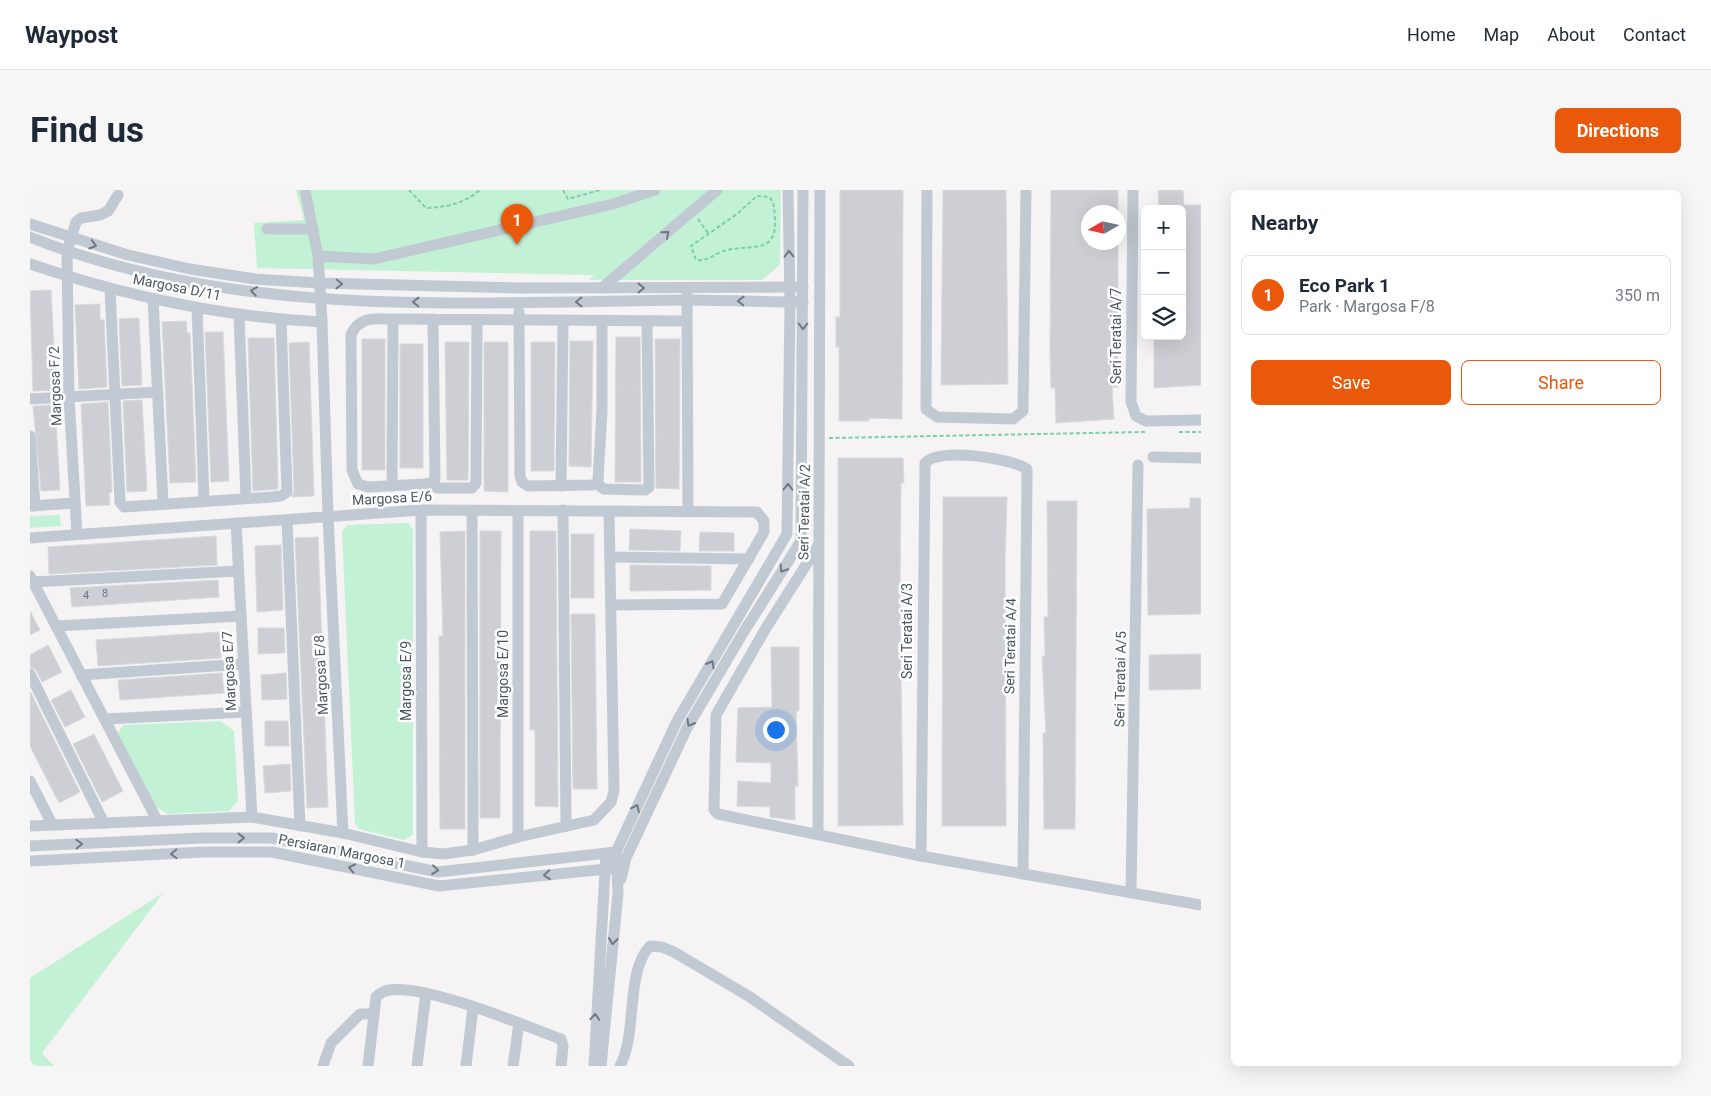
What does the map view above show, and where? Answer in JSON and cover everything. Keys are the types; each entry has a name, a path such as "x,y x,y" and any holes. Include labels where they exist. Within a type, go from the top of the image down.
{"street":[{"name":"Margosa E/8","path":"305,190 318,256 322,322 328,516 343,833"},
{"path":"318,256 374,259 613,204 655,190"},
{"path":"602,288 717,190"},
{"path":"601,1066 618,893 616,854 677,721 787,534 790,302 788,190"},
{"path":"594,1066 593,1048 606,887 601,875 616,854 742,633 801,541 803,190"},
{"name":"Seri Teratai A/2","path":"818,833 820,190"},
{"path":"927,190 926,409 937,417 1014,419 1023,411 1026,190"},
{"name":"Seri Teratai A/7","path":"1133,190 1131,402 1136,416 1146,421 1201,420"},
{"name":"Margosa F/2","path":"77,534 70,397 67,252 76,222 81,218 100,215 108,211 118,195"},
{"path":"30,224 128,255 190,269 255,279 319,283 602,288 803,302"},
{"path":"267,229 313,229"},
{"path":"30,237 67,252 126,268 192,281 320,300 519,304 803,287"},
{"name":"Margosa D/11","path":"30,264 67,277 153,300 239,315 322,322"},
{"path":"520,288 520,476 522,482 528,486 597,484 604,489 645,490 649,487 647,321"},
{"path":"110,289 121,505 281,496 287,492 281,320"},
{"path":"687,294 688,510"},
{"path":"153,300 163,503"},
{"path":"197,307 204,500"},
{"path":"239,315 246,498"},
{"path":"434,482 368,487 358,484 352,470 351,335 358,322 366,319 393,318 687,321"},
{"path":"392,486 393,318"},
{"path":"433,319 436,476 434,482 437,488 472,488 476,483 477,320"},
{"path":"561,486 563,320"},
{"path":"597,484 599,477 602,410 602,320"},
{"path":"30,399 158,392"},
{"path":"30,436 32,506 75,503"},
{"path":"789,437 803,438"},
{"name":"Seri Teratai A/3","path":"921,856 923,471 925,463 932,457 978,456"},
{"name":"Seri Teratai A/4","path":"978,456 1012,461 1027,469 1023,874"},
{"path":"1152,457 1201,458"},
{"name":"Seri Teratai A/5","path":"1131,893 1138,465"},
{"name":"Margosa E/6","path":"30,538 421,510 563,510 608,512 688,510 757,512 764,521 764,532 749,559"},
{"name":"Margosa E/9","path":"421,510 422,852"},
{"path":"472,510 473,850"},
{"path":"563,510 566,826"},
{"name":"Margosa E/10","path":"518,511 518,837"},
{"path":"30,826 252,817 343,833 382,844 422,852 443,854 473,850 518,837 594,820 611,802 614,791 608,512"},
{"path":"787,517 801,516"},
{"path":"287,520 300,826"},
{"name":"Margosa E/7","path":"236,523 252,817"},
{"path":"818,546 766,628 716,715 714,810 718,814 818,833 921,856 1201,905"},
{"path":"610,557 749,559"},
{"path":"611,605 722,604 749,559"},
{"path":"157,820 31,579 238,571"},
{"path":"56,626 241,616"},
{"path":"82,675 243,664"},
{"path":"30,674 104,823"},
{"path":"104,719 246,712"},
{"path":"30,781 52,824"},
{"path":"203,819 203,852"},
{"name":"Persiaran Margosa 1","path":"30,846 202,838 272,838 438,872 616,854"},
{"path":"375,872 382,844"},
{"name":"Persiaran Margosa 1","path":"30,861 203,852 272,852 439,886 606,870"},
{"path":"606,870 618,893"},
{"path":"620,1066 632,1023 640,965 644,953 650,946 662,947 674,952 750,997 849,1066"},
{"path":"368,1066 376,997 383,991 391,989 426,993 519,1023 563,1042 561,1066"},
{"path":"417,1066 426,993"},
{"path":"466,1066 473,1008"},
{"path":"323,1066 331,1043 360,1014 374,1014"},
{"path":"514,1066 519,1023"}],"path":[{"path":"409,190 426,208 446,208 463,202 480,190"},
{"path":"563,190 568,198 600,190"},
{"path":"757,196 769,197 774,202 776,231 771,241 760,247 721,252 706,261 696,260 691,246 708,234 738,214 757,196"},
{"path":"693,211 708,234"},
{"path":"820,438 1152,432"},
{"path":"1171,432 1201,432"}],"green space":[{"path":"296,190 781,190 780,265 762,280 589,280 594,275 257,268 254,223 304,220"},
{"path":"60,515 61,526 30,528 30,516"},
{"path":"408,523 413,529 413,835 404,840 359,829 355,823 342,532 347,525"},
{"path":"220,721 234,731 238,801 229,811 168,814 156,807 118,733 123,725"},
{"path":"163,893 42,1053 54,1066 30,1066 30,978"}],"building":[{"path":"840,190 903,190 902,419 869,418 869,421 839,421 839,347 836,347 836,317 840,317"},
{"path":"943,190 1006,190 1008,384 941,385"},
{"path":"1051,190 1118,190 1118,205 1081,205 1081,250 1118,250 1118,387 1112,387 1114,419 1056,423 1055,388 1051,388"},
{"path":"1158,190 1183,190 1184,205 1159,205"},
{"path":"1186,205 1201,205 1201,385 1154,388 1154,340 1186,340"},
{"path":"51,290 56,390 33,391 30,291"},
{"path":"100,304 100,320 104,320 107,387 79,389 75,305"},
{"path":"139,318 142,385 122,386 119,319"},
{"path":"186,321 187,333 190,333 196,482 170,483 162,322"},
{"path":"205,332 223,332 229,481 211,482"},
{"path":"616,337 640,337 641,482 615,482"},
{"path":"248,338 274,338 278,489 253,491"},
{"path":"362,339 385,339 385,470 362,470"},
{"path":"655,339 680,339 679,489 656,488"},
{"path":"570,341 593,341 591,467 569,466"},
{"path":"309,342 314,496 292,497 294,492 289,343"},
{"path":"445,342 469,342 468,480 447,480"},
{"path":"484,342 508,342 508,492 484,491"},
{"path":"531,342 555,342 554,471 531,471"},
{"path":"400,344 423,344 423,468 400,468"},
{"path":"142,400 147,491 127,492 123,401"},
{"path":"108,402 112,492 109,493 110,505 86,506 81,404"},
{"path":"55,405 60,490 41,491 33,406"},
{"path":"838,458 903,458 904,483 901,483 900,599 903,825 838,826"},
{"path":"943,497 1007,497 1005,562 1006,826 942,826"},
{"path":"1190,498 1201,498 1201,614 1148,615 1147,509 1190,508"},
{"path":"1047,501 1077,501 1075,829 1044,829 1043,733 1046,733 1042,656 1045,656 1044,617 1048,617"},
{"path":"630,529 681,531 680,551 629,550"},
{"path":"465,531 465,829 440,829 439,636 443,636 440,532"},
{"path":"480,531 501,531 500,818 480,818"},
{"path":"530,531 556,531 558,807 535,806 535,730 530,730"},
{"path":"700,532 734,533 734,551 699,551"},
{"path":"571,534 594,534 594,598 571,598"},
{"path":"216,536 217,565 49,574 48,547"},
{"path":"318,537 328,807 307,808 295,538"},
{"path":"281,545 283,610 257,612 255,546"},
{"path":"630,565 711,566 711,590 630,591"},
{"path":"218,580 219,597 72,607 70,588"},
{"path":"30,611 40,630 30,635"},
{"path":"571,614 595,614 597,789 573,789"},
{"path":"258,628 284,628 285,653 258,654"},
{"path":"220,632 221,658 98,666 96,640"},
{"path":"48,645 62,672 42,682 36,670 30,667 30,655"},
{"path":"771,647 799,647 799,711 796,711 798,786 795,786 795,820 770,817 770,807 737,806 738,781 771,783 771,763 736,762 738,708 772,707"},
{"path":"1201,654 1201,689 1149,690 1149,655"},
{"path":"222,673 224,693 120,700 118,680"},
{"path":"286,673 287,699 262,700 261,675"},
{"path":"71,690 85,717 65,727 51,700"},
{"path":"30,691 80,792 59,803 30,746"},
{"path":"265,721 288,721 289,746 265,746"},
{"path":"94,734 123,791 102,802 73,744"},
{"path":"290,764 291,791 265,793 263,766"}],"place":[{"name":"Eco Park 1","path":"517,245"}]}
